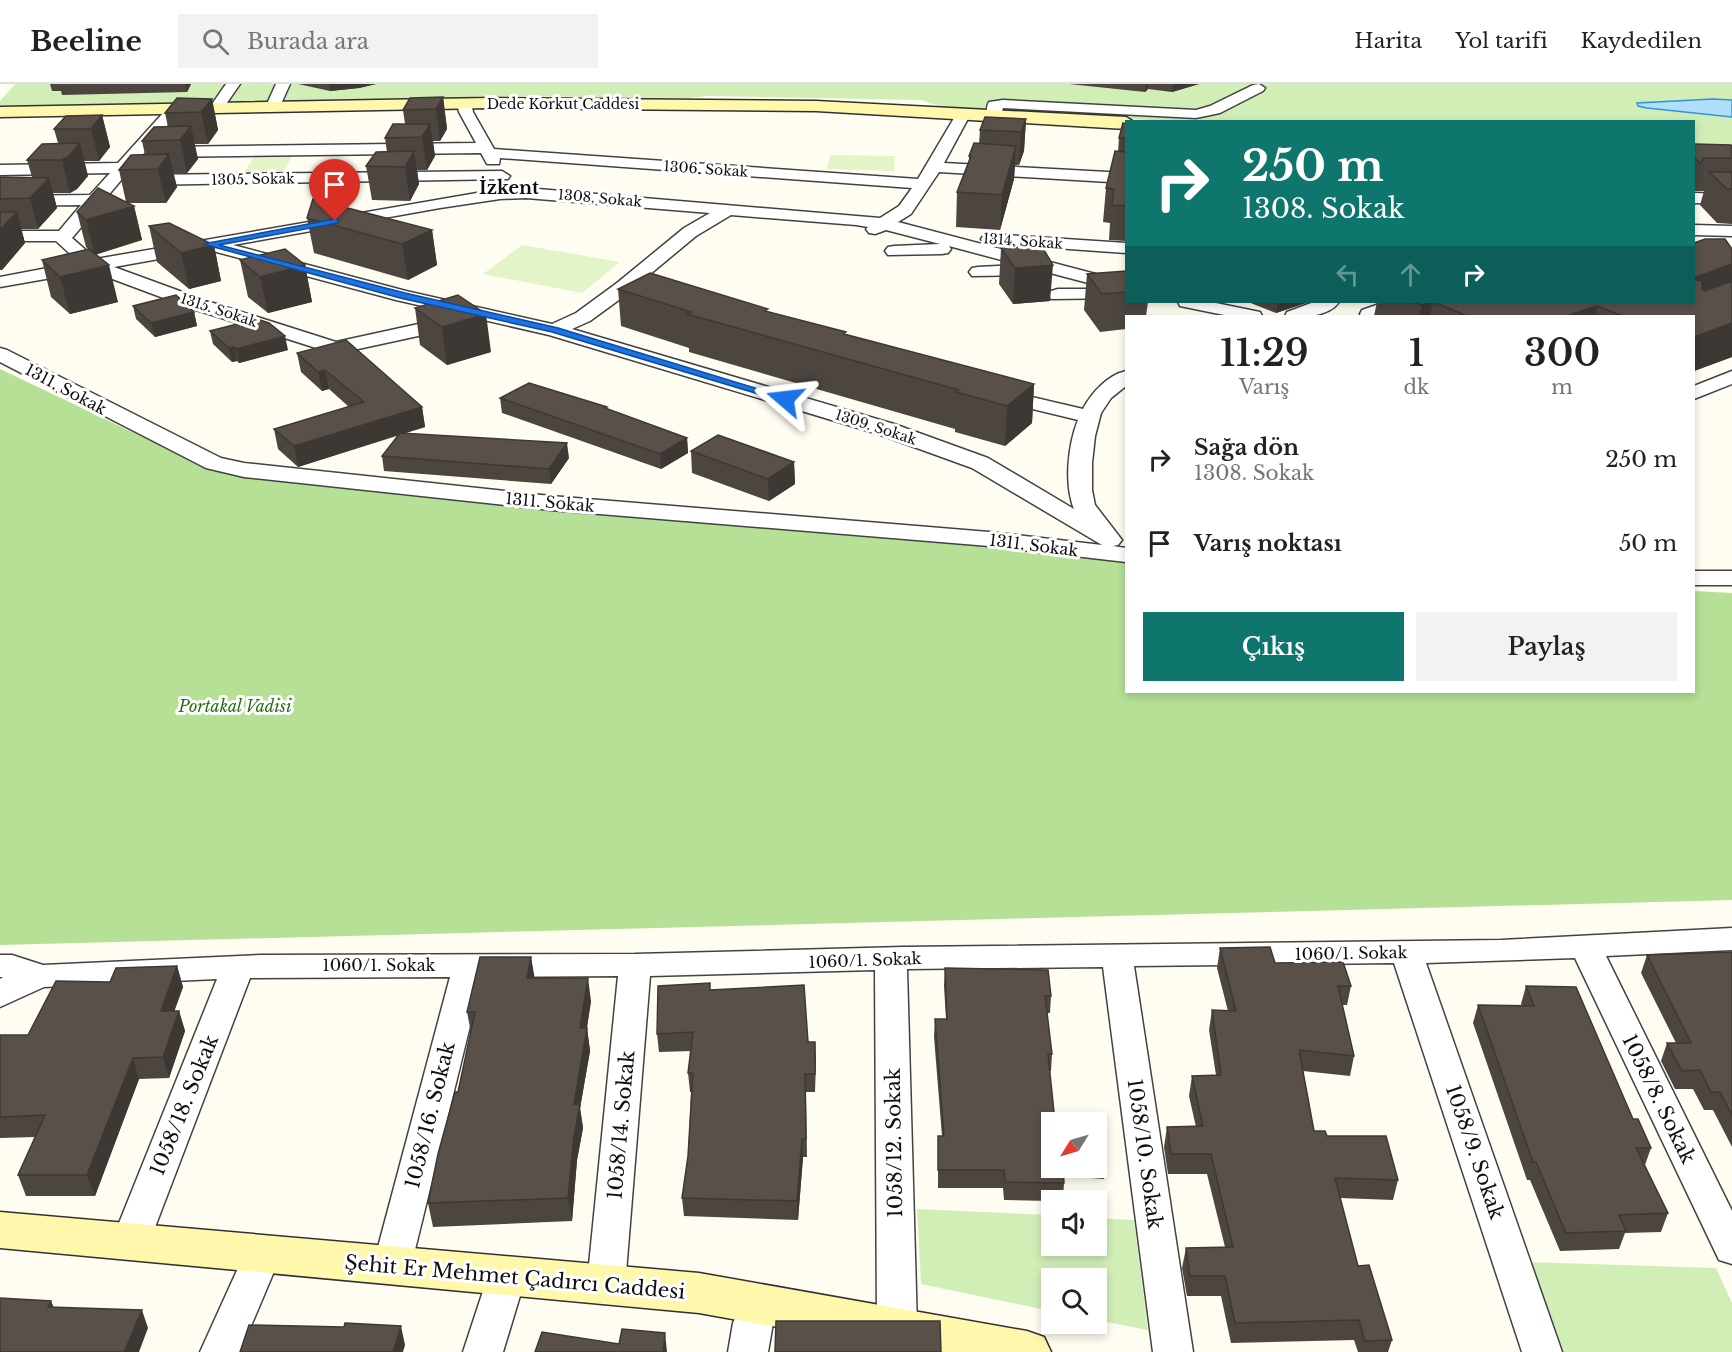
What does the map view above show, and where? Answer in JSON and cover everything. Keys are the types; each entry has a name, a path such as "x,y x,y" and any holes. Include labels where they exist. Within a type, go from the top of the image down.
{"main road":[{"name":"Dede Korkut Caddesi","path":"0,112 273,106 465,108 962,117 1125,131"},
{"name":"Dede Korkut Caddesi","path":"0,120 465,108"},
{"name":"Dede Korkut Caddesi","path":"962,117 995,115 1125,123"},
{"name":"Şehit Er Mehmet Çadırcı Caddesi","path":"0,1230 699,1293 897,1327 1008,1350"}],"street":[{"path":"217,107 233,84"},
{"path":"273,106 283,84"},
{"path":"995,115 993,107 999,104 1196,114 1215,110 1258,88"},
{"path":"1188,99 1226,104"},
{"path":"465,108 502,176 520,193"},
{"path":"92,265 62,238 168,116"},
{"path":"835,234 877,229 905,210 934,167 962,117"},
{"path":"346,178 362,149"},
{"name":"1306. Sokak","path":"137,152 362,149 488,151 923,184"},
{"path":"934,167 1125,178"},
{"name":"1305. Sokak","path":"0,170 346,178 502,176"},
{"name":"1308. Sokak","path":"0,282 468,198 520,193 885,224 1125,287"},
{"path":"1695,198 1732,199"},
{"path":"0,201 95,200"},
{"path":"554,330 583,317 624,287 690,232 729,209"},
{"path":"1695,230 1732,231"},
{"name":"1314. Sokak","path":"920,234 1125,248"},
{"path":"0,236 64,236"},
{"name":"1309. Sokak","path":"207,244 403,296 554,330 886,429 980,463 1121,547"},
{"path":"894,251 974,248"},
{"name":"1315. Sokak","path":"92,265 200,305 335,348 488,315"},
{"path":"978,272 1058,269"},
{"path":"624,287 676,302"},
{"path":"1058,295 1125,294"},
{"path":"1192,303 1248,315"},
{"path":"1297,315 1327,303"},
{"path":"1369,314 1398,303"},
{"name":"1311. Sokak","path":"0,354 214,463 244,470 551,503 989,539 1121,547"},
{"path":"1695,393 1732,377"},
{"path":"1121,547 1084,507 1080,489 1083,432 1088,416 1111,387 1125,378"},
{"path":"984,392 1088,416"},
{"path":"1695,578 1732,578"},
{"name":"1060/1. Sokak","path":"0,966 12,966 42,976 238,967 635,965 1406,952 1586,948 1732,939"},
{"name":"1058/8. Sokak","path":"1586,948 1732,1249"},
{"name":"1058/9. Sokak","path":"1406,952 1542,1352"},
{"name":"1058/10. Sokak","path":"1117,956 1173,1352"},
{"name":"1058/12. Sokak","path":"891,959 897,1327"},
{"name":"1058/16. Sokak","path":"392,1266 469,965"},
{"name":"1058/14. Sokak","path":"606,1285 635,965"},
{"name":"1058/18. Sokak","path":"130,1243 238,967"},
{"path":"0,995 15,985 42,976"},
{"path":"220,1352 262,1255"},
{"path":"483,1352 507,1276"},
{"path":"748,1352 753,1323 761,1304"}],"green space":[{"path":"15,84 1732,84 1732,145 1695,144 1695,120 1151,120 945,108 921,100 707,96 689,98 478,96 463,99 10,107 0,105 0,101"},
{"path":"255,155 293,155 282,175 243,174"},
{"path":"830,155 895,156 894,171 827,169"},
{"path":"522,245 620,262 582,293 483,274"},
{"name":"Portakal Vadisi","path":"0,369 212,470 1125,552 1125,693 1695,693 1695,591 1732,593 1732,900 0,945"},
{"path":"917,1209 1041,1215 1041,1256 1107,1256 1107,1219 1134,1220 1148,1330 1107,1322 1107,1268 1041,1268 1041,1309 921,1284"},
{"path":"1528,1262 1716,1268 1732,1303 1732,1352 1560,1352"}],"water":[{"path":"1732,100 1732,117 1647,108 1638,106 1637,103"}],"building":[{"path":"443,97 436,109 403,110 410,98"},
{"path":"177,98 212,99 201,112 165,113"},
{"path":"102,115 91,129 54,129 66,116"},
{"path":"985,117 1026,119 1021,132 980,130"},
{"path":"1123,123 1125,124 1125,138 1119,138"},
{"path":"393,124 430,124 422,137 385,138"},
{"path":"191,126 180,140 142,141 154,127"},
{"path":"80,143 69,156 62,160 27,160 42,144"},
{"path":"974,143 1016,146 1002,195 957,192"},
{"path":"1695,144 1731,145 1732,158 1703,158 1701,164 1695,158"},
{"path":"414,151 405,167 366,166 376,152"},
{"path":"1115,151 1125,152 1125,206 1112,205 1114,189 1106,188"},
{"path":"169,154 158,169 119,170 131,155"},
{"path":"1709,172 1732,172 1732,189 1727,189"},
{"path":"0,177 49,178 30,198 0,199"},
{"path":"98,188 134,206 86,220 77,212"},
{"path":"313,199 432,230 402,244 307,218"},
{"path":"0,212 17,212 0,230"},
{"path":"169,223 214,245 181,253 149,226"},
{"path":"1705,239 1725,239 1732,249 1732,264 1696,277 1695,280 1695,243"},
{"path":"1041,245 1053,265 1015,268 1001,248"},
{"path":"89,249 109,265 60,277 42,260"},
{"path":"285,249 305,265 260,277 240,260"},
{"path":"1125,271 1125,292 1102,294 1087,274"},
{"path":"650,273 768,309 765,311 846,332 844,334 1034,384 1007,406 956,392 959,390 687,314 691,312 618,289"},
{"path":"1695,280 1702,281 1702,289 1705,291 1732,281 1732,323 1695,337 1695,315 1620,315 1597,306 1569,315 1465,315 1436,303 1695,303"},
{"path":"176,295 194,312 151,323 133,306"},
{"path":"458,295 486,314 442,327 415,308"},
{"path":"257,319 269,323 285,336 236,349 229,348 210,331"},
{"path":"346,340 422,407 294,446 274,429 364,402 325,370 318,372 297,353"},
{"path":"529,383 607,407 605,408 687,438 660,454 500,398"},
{"path":"400,433 567,443 549,469 382,456"},
{"path":"718,435 794,462 768,479 691,451"},
{"path":"1270,947 1275,963 1343,962 1351,986 1338,986 1354,1056 1299,1050 1314,1131 1325,1131 1327,1136 1386,1136 1398,1180 1335,1178 1358,1266 1369,1265 1392,1340 1365,1341 1359,1320 1235,1323 1225,1276 1190,1276 1186,1248 1233,1247 1211,1154 1171,1154 1167,1127 1203,1126 1192,1076 1221,1075 1212,1010 1236,1011 1220,948"},
{"path":"1732,952 1732,1115 1720,1092 1711,1092 1700,1070 1682,1071 1667,1043 1691,1043 1647,955"},
{"path":"480,957 531,957 527,978 588,978 580,1028 587,1028 574,1104 580,1105 574,1136 568,1198 428,1203 438,1154 455,1092 458,1092 475,1012 467,1012"},
{"path":"177,966 161,1011 179,1011 163,1057 133,1058 87,1175 18,1175 45,1115 0,1117 0,1035 28,1035 56,981 110,982 116,968"},
{"path":"945,968 1048,970 1051,996 1045,996 1052,1054 1048,1054 1054,1112 1041,1112 1041,1178 1064,1178 1064,1183 1005,1182 1004,1170 938,1170 938,1136 944,1136 935,1019 947,1019"},
{"path":"710,983 710,990 804,985 808,1042 815,1042 815,1074 805,1074 806,1139 802,1139 797,1201 682,1198 688,1156 693,1073 688,1073 693,1032 657,1034 658,986"},
{"path":"1526,986 1576,987 1633,1119 1638,1119 1651,1148 1636,1148 1668,1213 1619,1215 1626,1231 1566,1233 1536,1162 1533,1162 1478,1005 1534,1006"},
{"path":"0,1298 51,1301 48,1307 142,1310 124,1352 0,1352"},
{"path":"776,1321 940,1321 941,1352 775,1352"},
{"path":"345,1323 401,1326 393,1352 240,1352 249,1325 344,1327"},
{"path":"622,1329 665,1333 663,1352 535,1352 542,1332 619,1344"}],"district":[{"name":"İzkent","path":"509,188"}],"route":[{"path":"335,221 207,244 403,296 554,330 785,399"}]}
